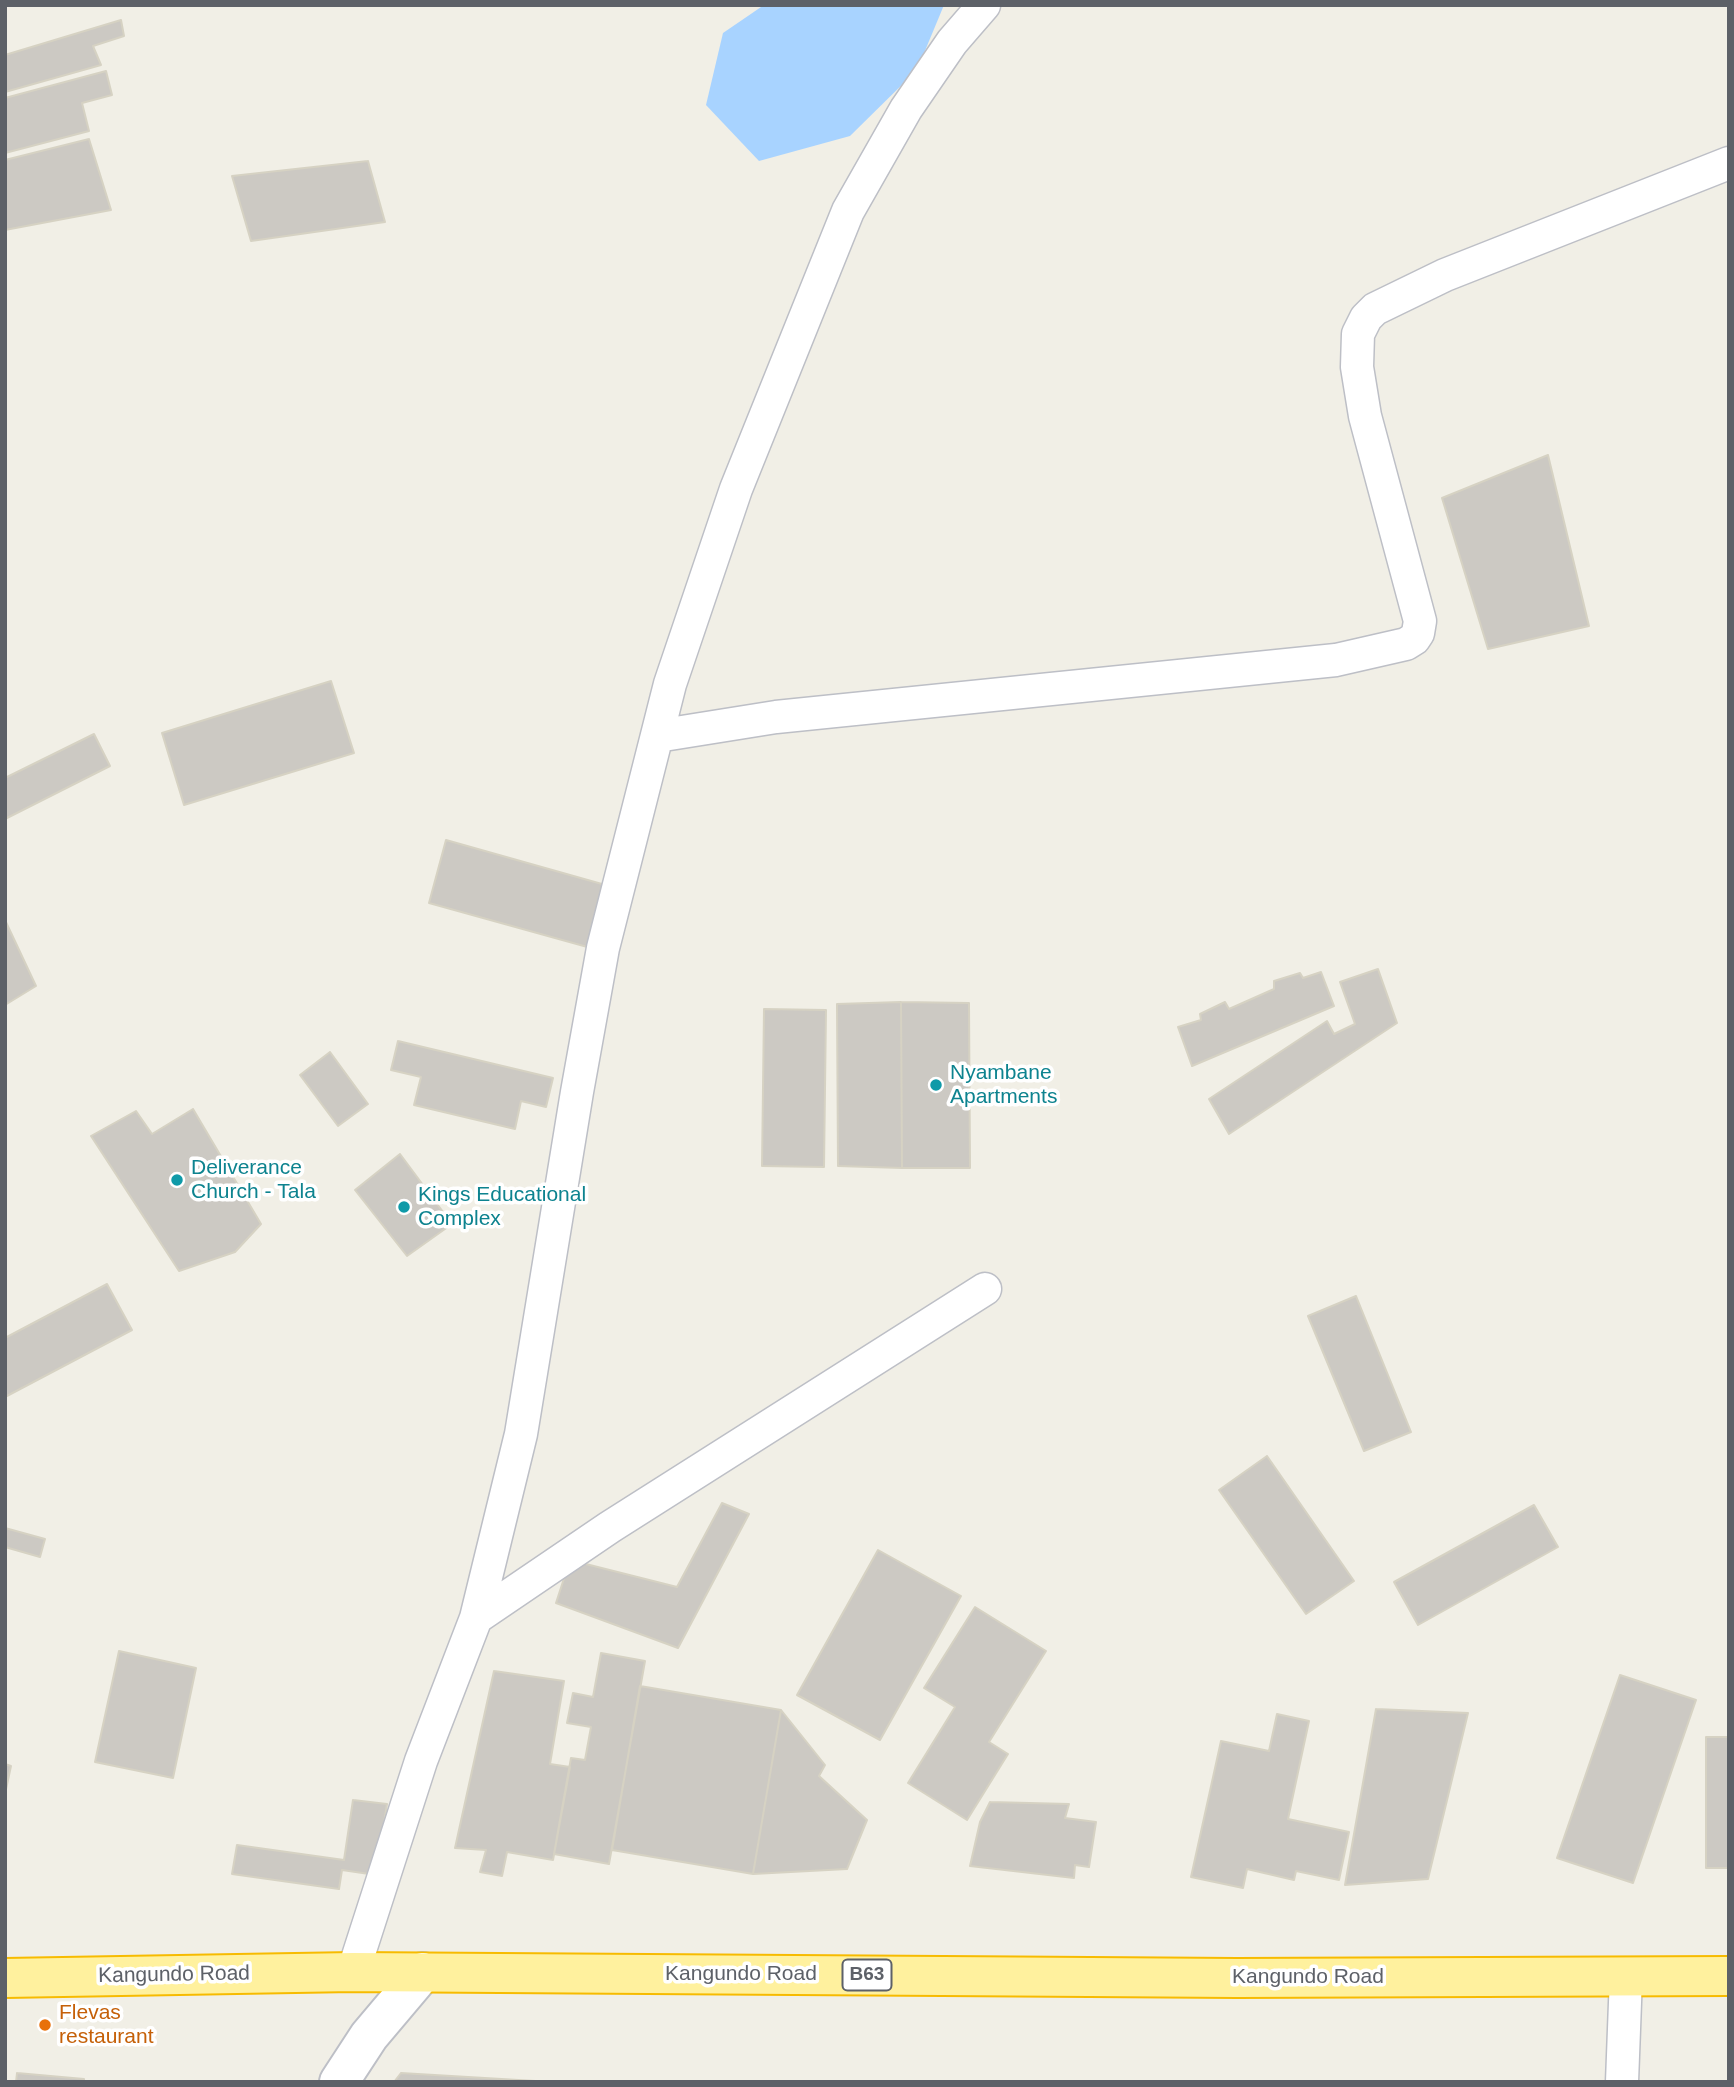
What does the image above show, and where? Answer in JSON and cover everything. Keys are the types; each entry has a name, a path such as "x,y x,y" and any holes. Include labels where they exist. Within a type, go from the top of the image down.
{"highway":[{"name":"Kangundo Road","path":"5,1978 353,1972 1237,1978 1729,1976"}],"street":[{"path":"353,1972 421,1760 476,1618 521,1434 603,948 670,684 736,489 848,211 906,109 952,42 984,5"},
{"path":"657,736 790,716 1335,660 1406,644 1418,633 1420,621 1365,416 1357,367 1358,334 1366,317 1376,309 1445,275 1729,163"},
{"path":"476,1618 610,1527 985,1289"},
{"path":"339,2082 369,2036 423,1972"},
{"path":"1622,2082 1626,1976"}],"water":[{"path":"764,5 944,5 917,70 850,136 759,161 706,105 723,33"}],"building":[{"path":"121,20 124,36 93,46 101,65 5,92 5,55"},
{"path":"106,71 112,95 82,103 89,131 5,153 5,98"},
{"path":"89,139 111,210 5,230 5,160"},
{"path":"368,161 385,222 251,241 232,176"},
{"path":"1548,455 1589,626 1488,649 1442,498"},
{"path":"331,681 354,753 184,805 162,733"},
{"path":"94,734 110,766 5,819 5,778"},
{"path":"446,840 609,886 591,948 429,903"},
{"path":"5,920 36,986 5,1005"},
{"path":"1378,969 1397,1023 1229,1134 1209,1099 1327,1021 1334,1034 1355,1024 1340,982"},
{"path":"1321,972 1334,1006 1192,1066 1178,1027 1201,1020 1200,1014 1225,1002 1229,1009 1274,989 1274,981 1300,973 1303,978"},
{"name":"Nyambane Apartments","path":"901,1002 969,1003 970,1168 902,1168"},
{"path":"901,1002 902,1168 838,1166 837,1004"},
{"path":"764,1009 826,1010 824,1167 762,1166"},
{"path":"398,1041 553,1078 546,1107 521,1101 515,1129 414,1105 421,1077 391,1070"},
{"path":"330,1052 368,1104 338,1126 300,1075"},
{"name":"Deliverance Church - Tala","path":"193,1109 261,1224 235,1252 179,1271 91,1136 136,1111 152,1134"},
{"name":"Kings Educational Complex","path":"400,1154 452,1224 407,1256 355,1190"},
{"path":"107,1284 132,1330 5,1397 5,1338"},
{"path":"1356,1296 1411,1432 1364,1451 1308,1316"},
{"path":"1267,1456 1354,1581 1306,1614 1219,1490"},
{"path":"722,1503 749,1514 678,1648 556,1603 570,1560 677,1587"},
{"path":"1534,1505 1558,1547 1418,1625 1394,1582"},
{"path":"5,1528 45,1539 40,1557 5,1547"},
{"path":"878,1550 961,1596 880,1740 797,1695"},
{"path":"975,1607 1046,1651 989,1742 1008,1754 967,1820 908,1783 955,1707 924,1688"},
{"path":"119,1651 196,1668 173,1778 95,1762"},
{"path":"601,1653 645,1661 609,1864 554,1854 571,1758 585,1760 591,1727 567,1723 573,1693 593,1697"},
{"path":"494,1671 564,1681 550,1764 570,1767 553,1860 507,1852 502,1876 480,1872 486,1850 455,1848"},
{"path":"1620,1675 1696,1700 1633,1883 1557,1858"},
{"path":"640,1686 781,1710 753,1874 612,1850"},
{"path":"1376,1709 1468,1713 1428,1879 1345,1885"},
{"path":"781,1710 825,1765 819,1776 867,1820 847,1869 753,1874"},
{"path":"1277,1714 1309,1721 1288,1819 1349,1832 1339,1880 1296,1871 1294,1880 1247,1869 1243,1888 1191,1877 1221,1741 1269,1751"},
{"path":"1706,1737 1729,1737 1729,1868 1706,1868"},
{"path":"5,1764 11,1766 5,1794"},
{"path":"353,1800 387,1804 376,1875 342,1870 339,1889 232,1874 237,1845 344,1860"},
{"path":"990,1802 1069,1804 1065,1818 1096,1822 1089,1867 1075,1865 1074,1878 970,1866 980,1822"},
{"path":"17,2073 84,2079 84,2082 16,2082"},
{"path":"401,2073 552,2082 394,2082"}],"place":[{"name":"Nyambane Apartments","path":"936,1085"},
{"name":"Deliverance Church - Tala","path":"177,1180"},
{"name":"Kings Educational Complex","path":"404,1207"},
{"name":"Flevas restaurant","path":"45,2025"}]}
